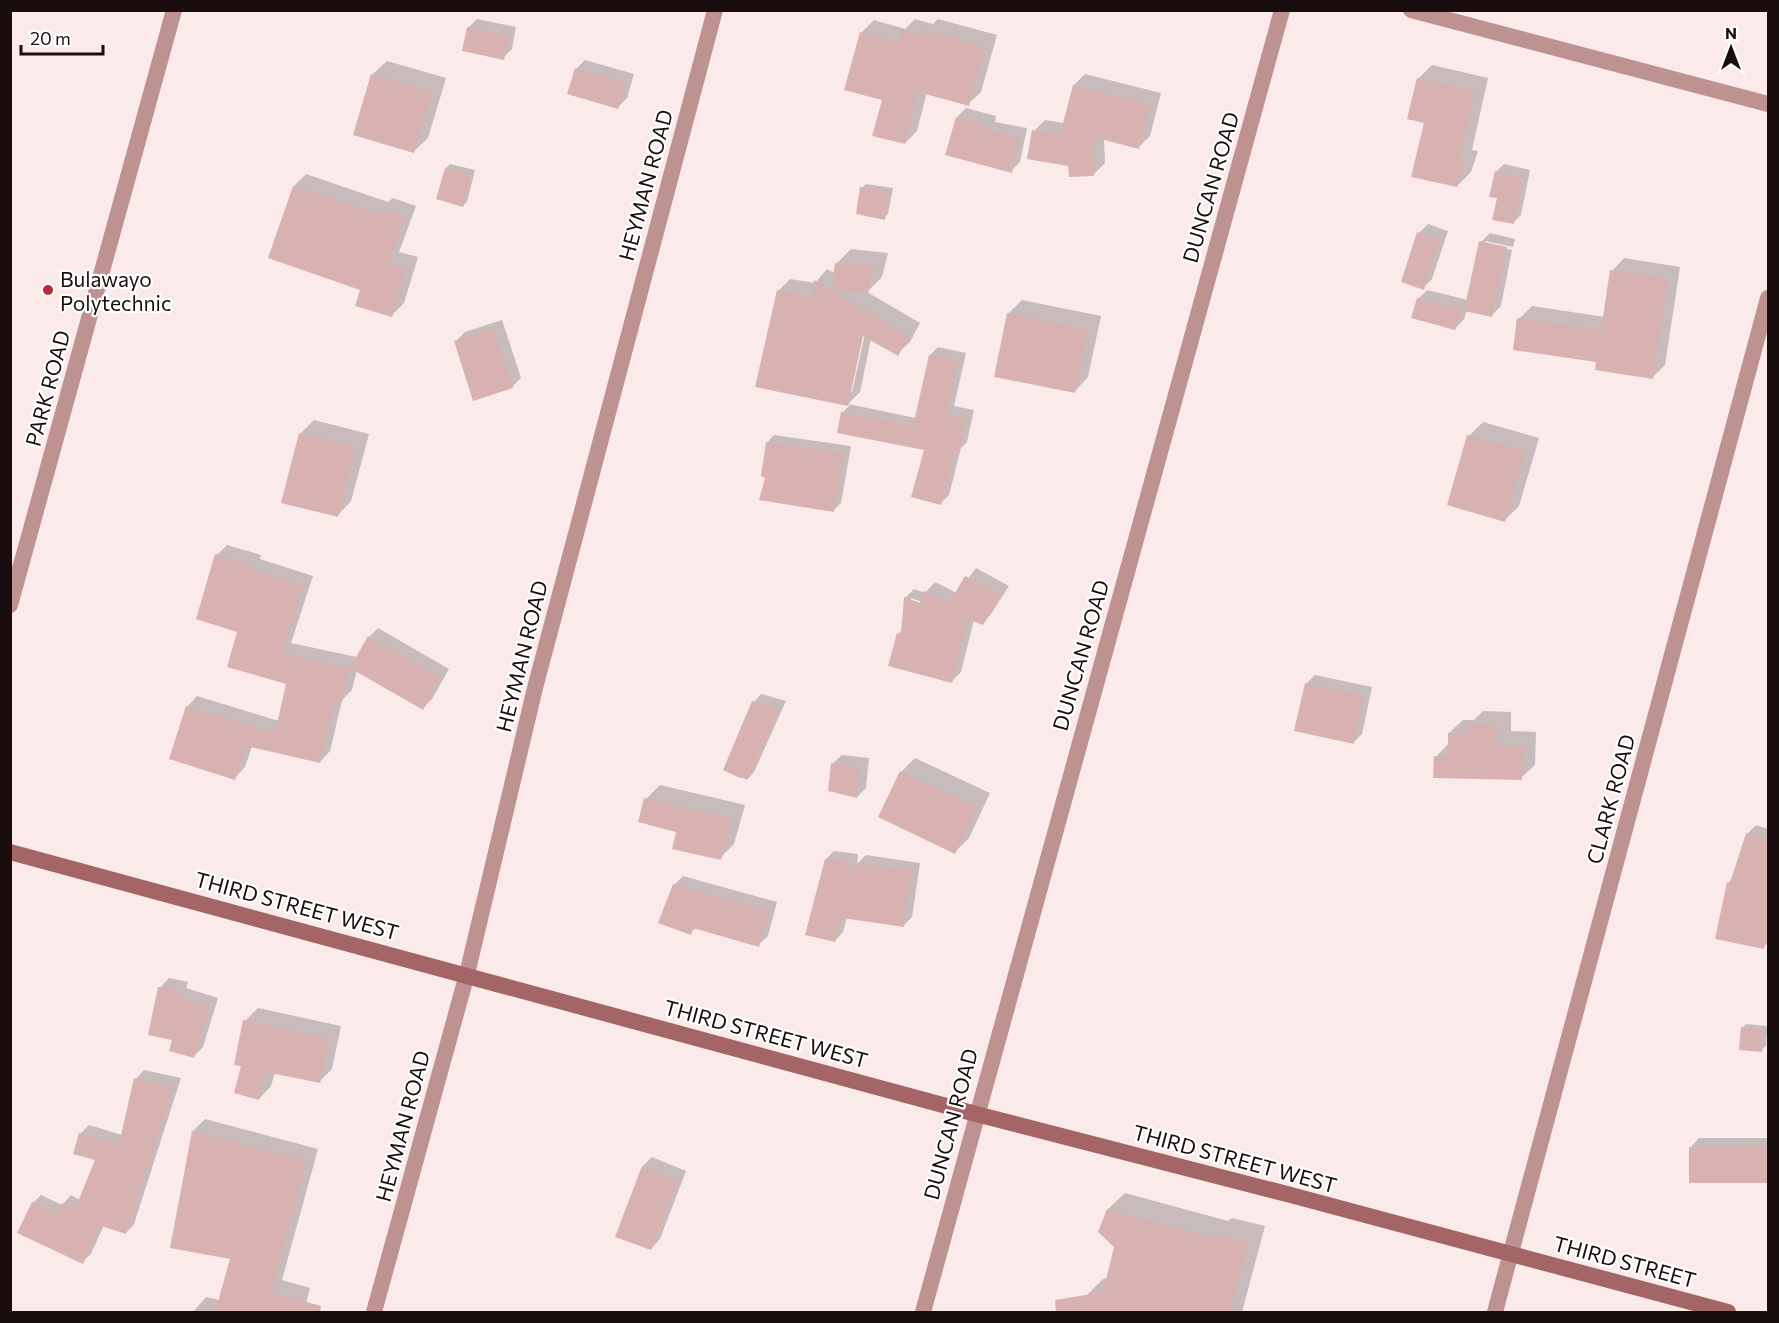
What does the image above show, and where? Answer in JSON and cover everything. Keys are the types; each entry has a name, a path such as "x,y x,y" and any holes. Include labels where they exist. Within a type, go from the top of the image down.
{"main road":[{"name":"THIRD STREET WEST","path":"10,852 467,974 976,1114 1511,1254"},
{"name":"THIRD STREET","path":"1511,1254 1728,1312"}],"street":[{"name":"PARK ROAD","path":"10,605 174,10"},
{"name":"HEYMAN ROAD","path":"374,1312 467,974 535,688 715,10"},
{"name":"DUNCAN ROAD","path":"923,1312 1282,10"},
{"path":"1411,10 1768,104"},
{"name":"CLARK ROAD","path":"1495,1312 1768,298"}],"building":[{"path":"467,27 509,36 504,60 462,51"},
{"path":"901,30 922,36 924,30 986,47 969,106 918,92 905,144 872,136 882,100 844,90 860,32 898,42"},
{"path":"575,68 626,83 618,109 567,94"},
{"path":"371,74 433,92 414,153 353,135"},
{"path":"1417,78 1475,91 1459,164 1465,165 1457,187 1411,177 1424,123 1407,119"},
{"path":"1073,85 1150,104 1139,149 1093,137 1094,176 1069,177 1068,166 1027,159 1032,130 1060,135"},
{"path":"956,117 988,125 987,131 1019,137 1012,173 945,155"},
{"path":"445,168 472,174 463,207 436,199"},
{"path":"1495,171 1523,177 1514,224 1492,220 1497,198 1489,197"},
{"path":"293,186 377,214 379,209 405,218 388,264 406,269 392,317 355,306 360,290 268,258"},
{"path":"860,187 889,192 885,220 856,214"},
{"path":"1417,232 1440,240 1424,290 1401,282"},
{"path":"1479,241 1507,247 1492,317 1464,311"},
{"path":"835,263 875,266 868,293 832,290"},
{"path":"1610,270 1668,279 1653,379 1595,370 1596,362 1513,350 1517,318 1601,330"},
{"path":"814,280 909,336 898,356 863,336 848,406 755,387 777,290 812,297"},
{"path":"1417,298 1461,310 1455,330 1411,318"},
{"path":"1007,313 1088,330 1075,393 994,377"},
{"path":"493,328 513,388 473,401 454,341"},
{"path":"929,355 959,361 946,414 967,419 959,451 955,451 941,505 911,497 924,450 837,433 841,412 913,426"},
{"path":"299,433 356,447 338,517 281,503"},
{"path":"1467,435 1526,451 1505,522 1447,505"},
{"path":"766,442 844,453 834,512 759,500 765,478 761,476"},
{"path":"215,554 251,565 250,569 304,586 282,653 350,668 342,702 335,700 320,763 246,746 235,780 169,759 186,706 275,733 286,684 227,667 237,632 196,619"},
{"path":"965,576 1001,595 983,625 968,619 952,683 888,666 897,633 901,634 904,597 920,603 924,591 949,603"},
{"path":"368,636 441,678 423,710 350,668"},
{"path":"1305,683 1364,696 1354,744 1294,731"},
{"path":"752,701 780,709 749,778 740,778 723,770"},
{"path":"1468,724 1498,725 1498,745 1523,746 1522,780 1433,778 1434,756 1448,757 1448,733 1468,733"},
{"path":"831,763 860,767 857,798 828,791"},
{"path":"900,771 977,807 955,854 878,817"},
{"path":"644,798 732,818 721,860 672,849 676,832 638,822"},
{"path":"1746,833 1768,840 1768,926 1764,949 1715,939 1727,882 1730,883"},
{"path":"825,859 850,862 848,879 856,863 912,871 904,927 842,918 835,942 805,935"},
{"path":"673,884 769,911 759,947 693,928 691,935 658,923"},
{"path":"158,987 180,991 178,997 210,1007 194,1058 169,1051 172,1040 148,1035"},
{"path":"243,1020 329,1038 320,1083 266,1072 259,1100 234,1093 241,1066 234,1065"},
{"path":"1741,1027 1764,1030 1762,1052 1739,1050"},
{"path":"134,1078 174,1087 126,1234 101,1226 83,1264 17,1233 32,1202 56,1214 62,1203 75,1209 95,1160 73,1154 79,1133 119,1144"},
{"path":"192,1131 307,1161 271,1292 321,1306 320,1312 215,1312 230,1259 170,1248"},
{"path":"1768,1146 1768,1183 1689,1183 1689,1147"},
{"path":"642,1166 678,1180 651,1250 615,1237"},
{"path":"1107,1209 1213,1238 1214,1234 1249,1243 1230,1312 1056,1312 1055,1300 1103,1292 1114,1247 1098,1232"}],"place":[{"name":"Bulawayo Polytechnic","path":"48,290"}]}
